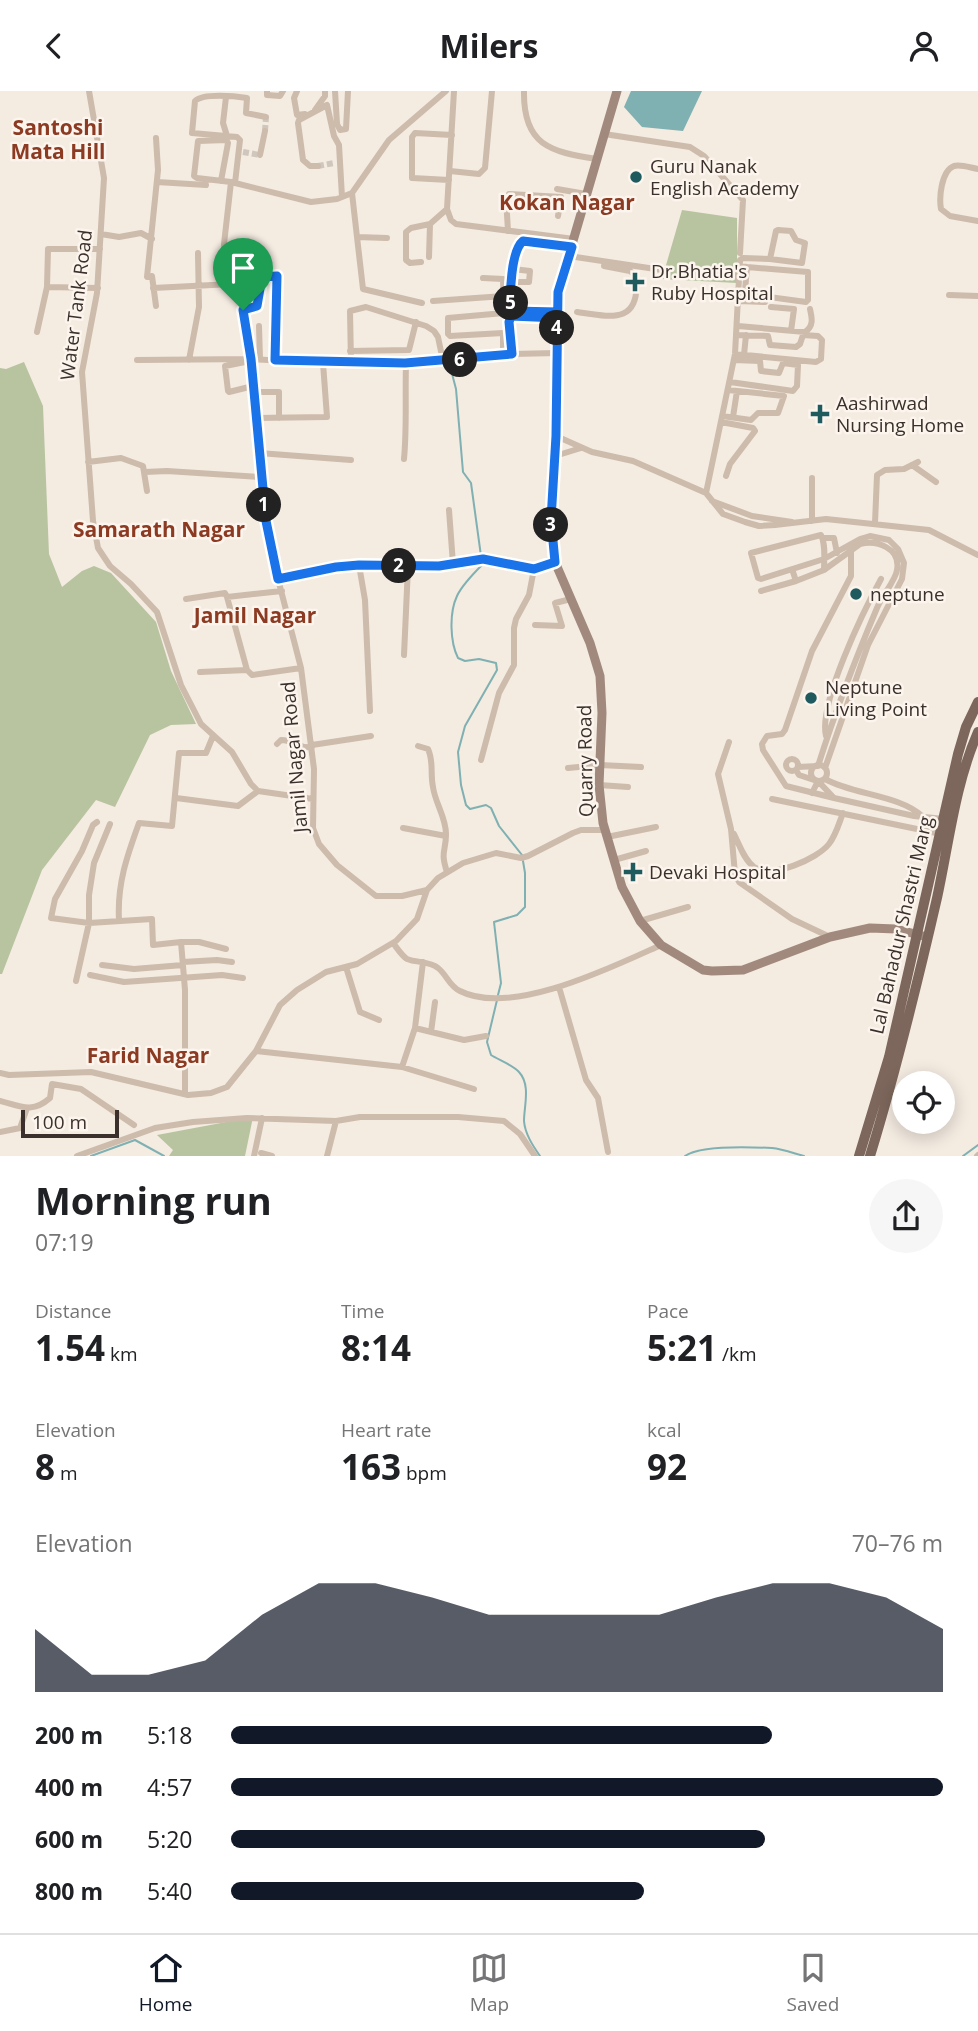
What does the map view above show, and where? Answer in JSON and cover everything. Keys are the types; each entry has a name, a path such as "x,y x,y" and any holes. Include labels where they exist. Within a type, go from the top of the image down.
{"main road":[{"name":"Quarry Road","path":"617,91 558,292 556,436 551,520 555,562 590,643 600,675 600,785 606,834 622,887 640,921 661,945 703,970 743,970 830,937 870,928 896,929 923,936"},
{"name":"Lal Bahadur Shastri Marg","path":"870,1156 897,1067 940,834 966,727 978,702"},
{"name":"Lal Bahadur Shastri Marg","path":"859,1156 923,936 963,774 978,733"}],"street":[{"name":"Water Tank Road","path":"89,91 104,178 98,288 82,372 93,521 98,548 110,566 157,612 181,685 201,724 232,752 243,773 258,791"},
{"path":"267,91 267,95 280,96 283,91"},
{"path":"297,91 294,98 297,115 315,110 325,96 325,91"},
{"path":"335,91 337,124 340,130 346,129 348,91"},
{"path":"221,181 228,143 226,140 198,141 194,176 221,181 233,182 311,202 352,193 388,140 446,91"},
{"path":"454,91 447,209 451,219 456,224 508,231 571,248 602,265 630,271 636,276 635,295 624,315 617,317 577,312"},
{"path":"450,171 479,174 485,168 492,91"},
{"path":"524,91 524,111 532,133 542,145 562,154 597,159"},
{"path":"226,97 223,123 227,136 192,133 197,97 230,95 247,98 246,113 266,117"},
{"path":"318,166 310,166 303,160 298,123 327,105 334,136 339,145 337,163 342,197"},
{"path":"260,155 265,131"},
{"path":"449,180 412,178 412,137 415,133 452,135"},
{"path":"604,134 691,147 704,156 743,200 740,253"},
{"name":"Jamil Nagar Road","path":"227,136 240,140 241,152 233,182 224,244 226,271 243,310 251,360 266,521 301,668 312,746 313,828 319,844 360,886 376,897 401,896 427,890"},
{"path":"156,138 157,182 148,277 152,276 156,306"},
{"path":"978,169 960,166 951,168 945,176 940,202 941,209 946,214 978,221"},
{"path":"157,182 206,185"},
{"path":"557,189 586,194"},
{"path":"352,193 363,289 422,303"},
{"path":"508,231 506,198 509,194 561,197 558,216"},
{"path":"421,262 410,263 406,260 406,232 411,228 430,224 447,209"},
{"path":"429,257 430,224"},
{"path":"743,266 808,272 806,302 747,294 745,291 743,266 743,258 802,263 805,243 796,240 790,231 776,231 770,259"},
{"path":"101,234 120,237 141,233 152,239"},
{"path":"358,237 387,238"},
{"path":"558,315 512,311 516,249 523,241 571,248"},
{"path":"37,332 47,286 48,250 100,249"},
{"path":"189,360 199,307 198,253"},
{"path":"602,265 662,270"},
{"path":"743,266 738,325 744,355"},
{"path":"512,282 529,282 531,273 513,269"},
{"path":"243,310 257,306 262,277 277,276 277,360"},
{"path":"483,278 502,277 504,313 448,318 446,321 450,336 503,333 503,354"},
{"path":"277,360 281,280"},
{"path":"153,288 232,283"},
{"path":"47,286 98,288"},
{"path":"949,295 978,296"},
{"path":"433,301 504,296"},
{"path":"740,301 794,309 791,331"},
{"path":"351,363 348,315 353,309 366,307 416,321 434,331 439,337 443,361"},
{"path":"738,325 805,332 813,320 810,309"},
{"path":"512,354 509,322 511,316 558,315"},
{"path":"350,351 409,350 416,321"},
{"path":"259,326 260,359"},
{"path":"735,357 744,355 816,362 821,359 822,340 818,336 803,335 796,347 770,345 768,336 741,335"},
{"path":"706,493 741,335"},
{"path":"137,360 260,359 323,363 405,363 503,354 557,353"},
{"path":"730,382 793,391 797,386 798,365 782,364 780,372 771,373 761,371 760,361 735,357"},
{"path":"251,360 225,366 229,392 253,389 279,392 279,415"},
{"path":"256,418 279,415 327,418 323,363"},
{"path":"404,459 407,423 404,411 405,363"},
{"path":"722,419 733,417 751,420 758,413 778,414 784,396 728,390"},
{"path":"733,417 737,391"},
{"path":"270,412 279,415"},
{"path":"722,419 753,428 755,431 755,435 730,464 726,476"},
{"path":"556,436 581,448 633,461 706,493 723,513 759,526 826,519 929,530 978,555"},
{"path":"555,456 581,448"},
{"path":"259,453 351,460"},
{"path":"88,462 121,458 143,466 147,492"},
{"path":"713,459 730,464"},
{"path":"875,523 877,475 885,470 904,469 915,463 936,482"},
{"path":"145,472 261,477"},
{"path":"811,478 812,521"},
{"path":"449,510 453,564"},
{"path":"813,793 819,780 827,738 866,644 879,602 897,570 897,557 881,544 868,542 824,559 761,579 751,553 818,535 834,538 837,553"},
{"path":"761,591 824,571 850,548 870,536 888,540 898,549 904,562 904,571 866,644"},
{"path":"824,538 824,571"},
{"path":"850,548 851,576 812,651 785,730 782,734 768,736 762,744 763,750 786,786 914,816 944,819"},
{"path":"278,579 359,565 408,567 481,559 534,569 555,562"},
{"path":"359,565 365,600 370,711"},
{"path":"404,655 408,567"},
{"path":"481,760 496,701 513,665 514,628 529,595 534,569"},
{"path":"792,569 796,581"},
{"path":"827,738 824,728 825,714 834,686 853,637 881,579"},
{"path":"891,581 899,585"},
{"path":"227,597 282,591"},
{"path":"186,599 225,593 247,670 252,675 301,668"},
{"path":"871,597 879,602"},
{"path":"535,625 562,626 555,603 571,599"},
{"path":"853,637 866,644"},
{"path":"200,672 247,670"},
{"path":"834,686 846,692"},
{"path":"821,767 846,692"},
{"path":"119,920 121,873 139,823 172,826 179,753 206,753 212,736"},
{"path":"277,744 281,740 287,740 301,748 371,736"},
{"path":"729,742 718,774 731,829 735,874 742,886 792,919 830,937"},
{"path":"418,746 428,749 433,760 433,789 445,823 446,836 442,857 447,872"},
{"path":"784,762 789,771 821,767"},
{"path":"568,768 600,765 641,767"},
{"path":"821,767 814,767 811,773 834,798"},
{"path":"797,769 799,775 899,804 922,816"},
{"path":"600,785 628,787"},
{"path":"176,798 238,806 258,791 313,799"},
{"path":"772,799 940,834"},
{"path":"731,829 753,867 776,872 792,867 827,847 843,813"},
{"path":"97,822 55,899 51,918 89,923 152,919 153,945 199,942 226,949"},
{"path":"75,981 89,923 89,894 94,863 110,824"},
{"path":"0,1073 91,1072 185,1094 211,1093 227,1087 257,1051 280,1005 297,990 326,972 357,964 393,943 417,919 427,890 438,877 463,863 496,853 524,857 581,830 606,834 656,827"},
{"path":"404,828 446,836"},
{"path":"614,860 646,851"},
{"path":"640,921 688,907"},
{"path":"181,942 185,1094"},
{"path":"393,943 405,958 436,966 459,991 479,999 498,999 559,987 661,945"},
{"path":"102,965 134,969 217,960 232,962"},
{"path":"402,1067 415,1028 423,962"},
{"path":"346,967 360,1012 379,1020"},
{"path":"90,975 124,982 222,975 243,978"},
{"path":"559,987 586,1080 598,1098 608,1152"},
{"path":"431,1032 435,1002"},
{"path":"415,1028 464,1039 486,1036"},
{"path":"257,1051 402,1067 474,1089"},
{"path":"0,1101 27,1108 40,1107 50,1098 52,1084 68,1086 81,1089 134,1125"},
{"path":"0,1132 20,1128 27,1108"},
{"path":"77,1156 155,1128 193,1122 262,1118 336,1121 360,1117 458,1117 504,1121 520,1134 535,1156"},
{"path":"262,1118 257,1155 272,1156"},
{"path":"327,1156 336,1121"}],"green space":[{"path":"682,210 737,218 737,283 662,279"},
{"path":"24,362 43,406 49,554 62,587 82,571 94,566 111,573 156,622 171,671 196,724 171,725 150,735 115,807 96,800 42,870 0,974 0,368 6,369"},
{"path":"253,1117 245,1156 169,1156 173,1150 157,1135"}],"water":[{"path":"631,91 702,91 683,131 642,127 624,107"}],"waterway":[{"path":"450,366 456,389 463,472 471,483 481,556"},
{"path":"482,562 457,596 453,611 452,636 458,658 496,663 497,670 465,726 458,752 461,785 466,805 470,809 486,805 491,808 499,826 522,855"},
{"path":"498,995 501,983 494,922 517,915 525,907 523,861"},
{"path":"497,1000 487,1042 491,1055 513,1067 523,1077 526,1089 525,1126 540,1156"},
{"path":"91,1156 135,1140 164,1156"},
{"path":"963,1156 978,1145"},
{"path":"685,1156 714,1148 740,1147 776,1149 804,1156"}],"tunnel":[{"path":"265,131 266,117"},
{"path":"243,152 260,155"},
{"path":"318,166 334,163"}],"place":[{"name":"Guru Nanak English Academy","path":"636,177"},
{"name":"Dr.Bhatia's Ruby Hospital","path":"635,282"},
{"name":"Aashirwad Nursing Home","path":"820,414"},
{"name":"neptune","path":"856,594"},
{"name":"Neptune Living Point","path":"811,698"},
{"name":"Devaki Hospital","path":"633,872"}],"district":[{"name":"Santoshi Mata Hill","path":"58,140"},
{"name":"Kokan Nagar","path":"567,203"},
{"name":"Samarath Nagar","path":"159,530"},
{"name":"Jamil Nagar","path":"255,616"},
{"name":"Farid Nagar","path":"148,1056"}],"route":[{"path":"243,310 251,359 266,521 278,579 359,565 418,567 490,559 534,569 555,562 551,520 556,436 555,400 558,318 558,312 558,292 572,247 523,241 516,249 510,304 512,311 558,312 558,318 511,316 509,322 512,354 405,363 275,360 278,277 275,274 260,279 257,306 243,310"}]}
